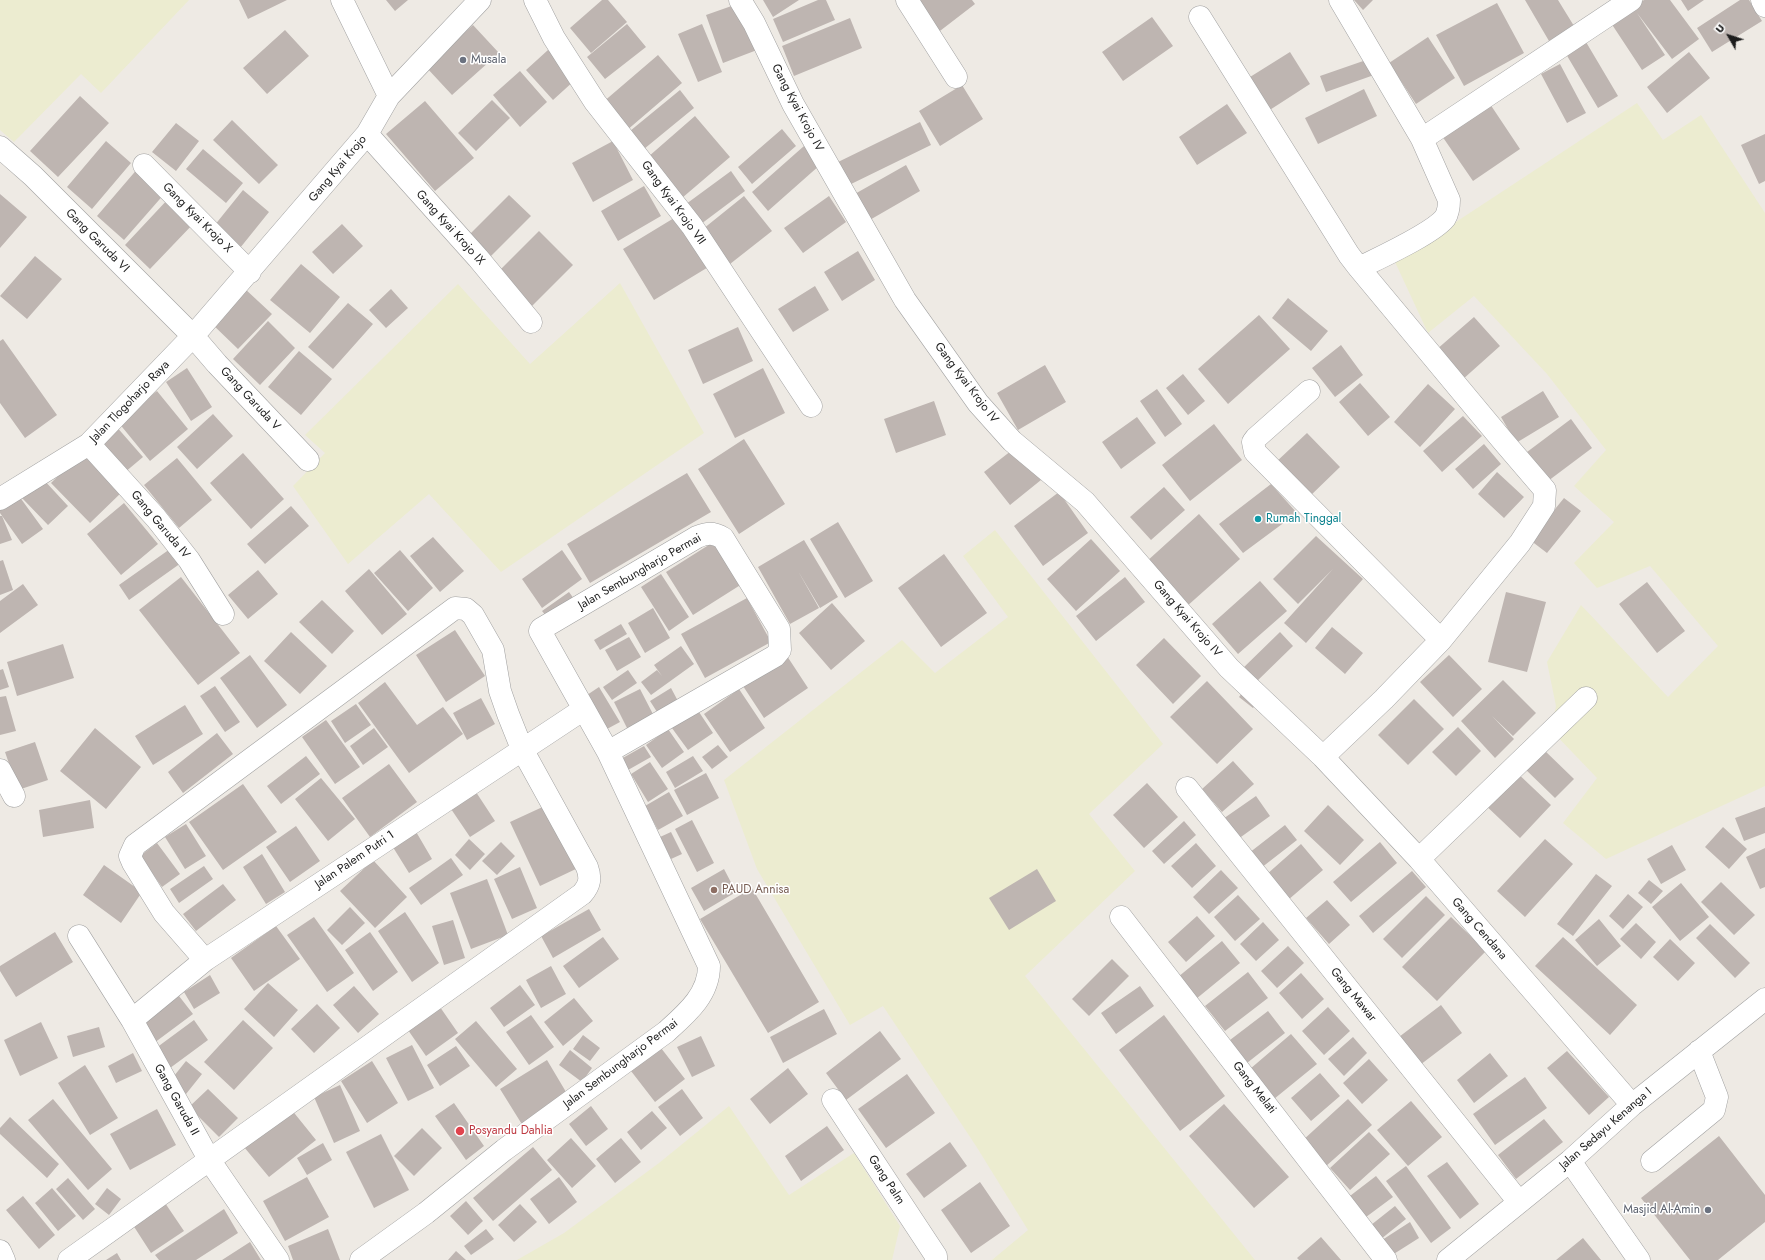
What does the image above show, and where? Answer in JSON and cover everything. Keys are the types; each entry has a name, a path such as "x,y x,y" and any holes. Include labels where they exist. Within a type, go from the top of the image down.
{"street":[{"path":"342,0 389,96"},
{"name":"Gang Kyai Krojo","path":"193,336 250,272 367,134 389,96 480,0"},
{"name":"Gang Kyai Krojo VII","path":"535,0 554,38 595,102 692,226 811,406"},
{"name":"Gang Kyai Krojo IV","path":"740,0 754,23 793,104 905,300 978,403 1012,442 1085,502 1229,668 1323,757"},
{"path":"906,0 956,77"},
{"path":"1340,0 1422,138 1449,200 1445,217 1430,230 1359,268"},
{"path":"1422,138 1631,0"},
{"path":"1762,0 1765,6"},
{"path":"1200,17 1348,256 1545,490 1544,506 1520,543 1440,640 1384,699 1323,757"},
{"name":"Gang Kyai Krojo IX","path":"367,134 478,258 531,322"},
{"name":"Gang Garuda VI","path":"0,146 33,176 193,336"},
{"name":"Gang Kyai Krojo X","path":"144,165 250,272"},
{"name":"Jalan Tlogoharjo Raya","path":"0,499 89,444 193,336"},
{"name":"Gang Garuda V","path":"193,336 217,364 308,460"},
{"path":"1309,391 1256,438 1253,442 1255,452 1440,640"},
{"name":"Gang Garuda IV","path":"89,444 156,518 185,554 223,614"},
{"name":"Jalan Sembungharjo Permai","path":"361,1260 426,1213 504,1150 666,1032 690,1011 706,985 709,966 608,752 541,632 542,629 697,537 708,533 717,534 723,538 779,629 780,650 775,656 608,752"},
{"path":"69,1260 210,1161 582,894 589,886 590,874 587,867 522,749 500,690 493,650 473,615 466,609 455,608 135,845 130,856 133,863 164,913 205,960"},
{"path":"1419,860 1586,698"},
{"name":"Jalan Palem Putri 1","path":"132,1020 205,960 584,709"},
{"name":"Gang Cendana","path":"1323,757 1419,860 1632,1105"},
{"path":"0,770 14,796"},
{"name":"Gang Mawar","path":"1187,788 1519,1202"},
{"name":"Gang Melati","path":"1121,917 1386,1260"},
{"name":"Gang Garuda II","path":"79,936 132,1020 210,1161 278,1260"},
{"name":"Jalan Sedayu Kenanga I","path":"1448,1260 1570,1161 1632,1105 1765,1000"},
{"path":"1652,1161 1714,1110 1717,1104 1717,1097 1699,1051"},
{"name":"Gang Palm","path":"833,1100 936,1256 936,1260"},
{"path":"1570,1161 1639,1260"},
{"path":"0,1251 4,1260"}],"green space":[{"path":"0,0 189,0 101,93 81,74 14,142 0,130"},
{"path":"1637,103 1663,140 1701,115 1765,213 1765,786 1606,859 1563,823 1597,778 1551,730 1556,706 1547,662 1581,605 1668,697 1718,646 1650,566 1597,588 1574,563 1614,522 1574,486 1606,450 1547,374 1474,296 1428,333 1395,262"},
{"path":"620,283 704,433 501,572 429,494 348,564 293,486 325,453 305,435 458,284 530,364"},
{"path":"995,530 1163,744 1089,814 1135,871 1025,976 1255,1260 992,1260 1028,1230 976,1146 883,1006 850,1025 757,869 724,780 902,640 935,673 1008,617 963,556"},
{"path":"729,1106 789,1195 854,1153 900,1226 892,1260 517,1260 564,1233 659,1163"}],"building":[{"path":"239,0 287,0 248,19"},
{"path":"386,0 408,0 395,11"},
{"path":"602,0 608,0 627,22 591,53 570,28"},
{"path":"763,0 799,0 773,17"},
{"path":"818,0 826,0 835,20 783,42 773,19"},
{"path":"909,0 972,0 975,4 936,34"},
{"path":"1354,0 1373,0 1363,10"},
{"path":"1525,0 1558,0 1574,26 1549,41"},
{"path":"1644,0 1670,0 1699,39 1672,59 1637,13 1665,55 1642,70 1611,23"},
{"path":"1681,0 1704,0 1688,11"},
{"path":"1740,0 1749,0 1762,21 1712,52 1697,28"},
{"path":"740,3 757,50 723,63 706,15"},
{"path":"1497,3 1524,53 1464,86 1436,35"},
{"path":"1152,17 1173,46 1123,81 1102,52"},
{"path":"850,18 862,48 794,76 782,46"},
{"path":"627,24 646,47 605,79 587,57"},
{"path":"702,24 722,72 698,82 678,34"},
{"name":"Musala","path":"473,25 499,53 452,95 426,67"},
{"path":"285,30 309,56 267,94 243,68"},
{"path":"1428,37 1455,78 1416,104 1389,63"},
{"path":"1586,42 1618,96 1598,108 1566,54"},
{"path":"548,50 575,80 553,100 526,70"},
{"path":"1290,52 1310,84 1262,115 1242,82"},
{"path":"1689,52 1710,78 1667,113 1647,87"},
{"path":"658,55 682,83 626,131 602,103"},
{"path":"1369,59 1374,75 1326,92 1320,76"},
{"path":"1560,64 1586,113 1567,123 1541,74"},
{"path":"520,71 547,102 520,127 493,95"},
{"path":"962,85 983,119 940,146 919,111"},
{"path":"1364,89 1377,116 1318,144 1305,118"},
{"path":"680,90 694,108 644,149 630,131"},
{"path":"80,96 109,123 58,177 30,151"},
{"path":"492,100 510,118 476,151 458,133"},
{"path":"425,101 474,158 435,191 386,134"},
{"path":"1227,104 1247,133 1197,165 1179,137"},
{"path":"1490,104 1520,149 1473,181 1442,136"},
{"path":"695,116 730,157 682,198 648,157"},
{"path":"232,120 278,165 259,184 213,140"},
{"path":"920,122 931,145 847,186 836,163"},
{"path":"176,123 199,141 176,171 152,152"},
{"path":"782,129 796,146 752,184 738,167"},
{"path":"1765,134 1765,181 1759,184 1741,145"},
{"path":"106,141 131,163 92,209 67,187"},
{"path":"613,141 633,180 593,202 572,163"},
{"path":"804,146 820,165 768,211 752,192"},
{"path":"203,149 243,183 226,203 186,169"},
{"path":"906,165 920,191 868,221 853,195"},
{"path":"139,167 166,192 124,240 97,216"},
{"path":"731,171 745,191 697,227 682,207"},
{"path":"644,186 661,216 618,241 601,211"},
{"path":"243,190 269,212 240,248 214,226"},
{"path":"0,194 27,217 0,248"},
{"path":"509,195 531,216 491,256 469,235"},
{"path":"744,196 772,231 730,264 703,229"},
{"path":"829,196 846,222 803,253 784,228"},
{"path":"169,198 195,222 150,269 125,245"},
{"path":"679,215 710,266 654,300 623,249"},
{"path":"342,224 363,246 333,274 312,252"},
{"path":"539,231 573,265 531,307 497,273"},
{"path":"858,251 875,280 842,301 824,272"},
{"path":"35,256 62,279 27,319 0,296"},
{"path":"301,264 340,297 310,333 270,300"},
{"path":"815,286 829,310 793,332 778,309"},
{"path":"244,288 272,314 238,349 211,323"},
{"path":"391,289 408,308 386,328 369,310"},
{"path":"1288,298 1328,331 1311,351 1272,318"},
{"path":"348,303 373,324 333,369 308,347"},
{"path":"1259,315 1290,349 1228,404 1198,369"},
{"path":"1474,317 1500,346 1462,380 1436,350"},
{"path":"268,321 295,348 260,385 233,359"},
{"path":"738,327 753,361 703,384 688,350"},
{"path":"3,339 57,415 25,438 0,403 0,341"},
{"path":"1341,345 1363,375 1335,397 1312,368"},
{"path":"299,351 332,379 301,415 268,387"},
{"path":"1045,365 1066,402 1018,430 997,393"},
{"path":"187,368 212,407 191,421 166,382"},
{"path":"763,368 785,413 735,438 713,394"},
{"path":"1183,374 1205,401 1188,415 1166,388"},
{"path":"1360,383 1390,417 1368,436 1339,402"},
{"path":"1428,384 1455,409 1420,447 1394,422"},
{"path":"1157,389 1182,424 1165,437 1140,401"},
{"path":"157,391 188,429 150,461 118,422"},
{"path":"1543,391 1559,417 1516,443 1501,417"},
{"path":"934,401 946,435 896,453 884,419"},
{"path":"213,414 233,436 197,469 177,447"},
{"path":"1463,416 1482,436 1442,472 1423,451"},
{"path":"1137,417 1156,443 1121,469 1102,442"},
{"path":"1571,419 1592,448 1548,481 1527,452"},
{"path":"1214,424 1242,460 1190,501 1162,465"},
{"path":"115,425 143,457 124,473 96,441"},
{"path":"1307,433 1340,467 1308,498 1275,463"},
{"path":"744,439 785,504 739,534 698,469"},
{"path":"1484,444 1501,464 1473,489 1455,469"},
{"path":"1016,447 1041,480 1010,505 984,472"},
{"path":"85,449 124,490 90,523 51,483"},
{"path":"243,453 284,499 251,529 210,483"},
{"path":"177,458 212,500 179,528 144,485"},
{"path":"1497,472 1524,497 1504,518 1478,494"},
{"path":"687,473 711,512 590,583 567,544"},
{"path":"43,479 68,506 48,525 22,498"},
{"name":"Rumah Tinggal","path":"1271,484 1297,513 1243,553 1219,524"},
{"path":"1164,487 1185,510 1151,540 1130,517"},
{"path":"1059,492 1088,533 1043,566 1014,526"},
{"path":"19,496 43,529 22,544 0,513 0,510"},
{"path":"1564,498 1581,511 1547,553 1530,540"},
{"path":"124,503 158,544 121,575 87,534"},
{"path":"291,506 309,526 265,564 247,544"},
{"path":"1199,514 1240,559 1186,607 1146,562"},
{"path":"0,516 2,516 12,540 0,544"},
{"path":"838,522 873,581 845,598 810,539"},
{"path":"1316,536 1363,579 1306,643 1284,623 1333,569 1298,604 1273,579"},
{"path":"433,537 464,571 440,592 410,556"},
{"path":"1091,539 1120,571 1076,611 1047,579"},
{"path":"804,540 838,597 820,608 798,571 819,608 790,624 758,567"},
{"path":"715,541 742,584 693,615 666,572"},
{"path":"170,549 181,563 129,600 119,585"},
{"path":"400,550 433,588 408,611 374,573"},
{"path":"562,550 582,579 542,608 522,579"},
{"path":"944,554 987,613 941,647 898,588"},
{"path":"3,560 13,590 0,595 0,561"},
{"path":"369,569 407,614 382,635 345,591"},
{"path":"258,570 278,594 248,619 228,595"},
{"path":"661,574 689,617 669,631 641,587"},
{"path":"181,577 240,653 198,685 139,610"},
{"path":"1125,577 1145,602 1096,641 1076,616"},
{"path":"1260,581 1287,611 1238,654 1212,624"},
{"path":"1647,582 1685,631 1657,653 1619,604"},
{"path":"23,584 38,605 0,633 0,601"},
{"path":"569,592 577,603 551,622 542,611"},
{"path":"1506,592 1546,602 1527,672 1488,662"},
{"path":"747,598 771,642 705,678 681,634"},
{"path":"322,600 354,631 332,654 299,622"},
{"path":"832,603 865,641 831,670 799,633"},
{"path":"653,608 670,638 645,653 628,623"},
{"path":"621,624 627,634 600,650 594,640"},
{"path":"1332,627 1363,653 1345,674 1315,648"},
{"path":"455,630 485,676 446,702 416,655"},
{"path":"291,632 327,666 300,694 264,661"},
{"path":"1280,632 1293,646 1253,685 1240,671"},
{"path":"629,637 641,657 617,671 605,650"},
{"path":"1164,638 1201,676 1173,704 1136,665"},
{"path":"63,644 74,678 17,696 7,662"},
{"path":"681,646 694,664 651,695 641,682 657,670 662,676 654,665"},
{"path":"250,655 287,705 257,728 220,678"},
{"path":"1449,655 1482,689 1453,717 1420,682"},
{"path":"787,656 808,688 764,718 743,686"},
{"path":"3,669 9,687 0,690 0,670"},
{"path":"628,670 637,683 612,700 603,687"},
{"path":"1503,680 1536,713 1513,736 1492,716 1514,739 1495,758 1461,721"},
{"path":"1207,681 1253,729 1217,764 1170,717"},
{"path":"385,682 417,725 443,707 463,734 409,773 358,703"},
{"path":"215,686 240,722 225,732 200,696"},
{"path":"599,687 620,722 607,729 587,695"},
{"path":"671,688 679,703 659,715 650,701"},
{"path":"1246,688 1260,700 1253,708 1239,697"},
{"path":"640,689 656,720 630,734 614,702"},
{"path":"739,689 765,728 730,752 704,714"},
{"path":"6,696 16,731 0,735 0,697"},
{"path":"481,698 495,724 467,740 453,713"},
{"path":"1414,699 1444,729 1408,765 1378,735"},
{"path":"356,704 371,725 345,743 331,721"},
{"path":"185,705 203,734 153,765 135,736"},
{"path":"695,706 713,733 688,750 669,724"},
{"path":"326,720 360,767 335,784 302,737"},
{"path":"1458,727 1481,751 1456,776 1432,752"},
{"path":"95,728 141,767 106,809 60,771"},
{"path":"374,728 388,747 363,765 350,746"},
{"path":"668,729 684,752 662,768 646,745"},
{"path":"217,733 233,754 183,793 168,772"},
{"path":"35,742 48,780 18,790 5,752"},
{"path":"718,745 728,757 712,769 702,757"},
{"path":"644,746 651,757 628,770 621,759"},
{"path":"1541,747 1574,779 1555,798 1522,766"},
{"path":"306,756 320,774 281,804 267,786"},
{"path":"693,756 703,771 675,788 666,772"},
{"path":"1233,761 1254,784 1222,812 1202,789"},
{"path":"650,762 668,789 648,802 631,774"},
{"path":"389,764 417,802 370,837 342,798"},
{"path":"1512,768 1551,805 1520,838 1481,801"},
{"path":"706,773 719,798 687,815 674,790"},
{"path":"321,778 355,819 328,841 295,799"},
{"path":"1147,783 1178,817 1144,848 1113,815"},
{"path":"243,784 277,832 223,870 189,822"},
{"path":"474,789 495,821 470,837 449,806"},
{"path":"669,792 683,816 658,830 645,806"},
{"path":"1256,796 1270,816 1234,842 1220,821"},
{"path":"90,800 94,828 43,837 39,810"},
{"path":"549,804 578,868 540,886 510,822"},
{"path":"1328,805 1364,840 1340,865 1304,831"},
{"path":"1765,807 1765,833 1744,841 1735,818"},
{"path":"692,820 714,863 697,872 675,829"},
{"path":"1184,821 1196,835 1164,864 1152,851"},
{"path":"186,824 206,856 185,869 165,837"},
{"path":"1285,825 1297,840 1261,868 1249,853"},
{"path":"296,826 320,861 290,882 266,847"},
{"path":"1723,827 1747,849 1729,869 1705,847"},
{"path":"415,830 432,859 409,873 391,844"},
{"path":"671,832 682,854 671,859 660,837"},
{"path":"469,839 485,854 470,870 455,855"},
{"path":"1545,839 1573,864 1525,917 1497,891"},
{"path":"501,842 515,856 497,875 482,861"},
{"path":"1380,842 1397,863 1351,902 1333,882"},
{"path":"157,843 180,874 162,887 140,856"},
{"path":"1196,843 1216,866 1192,888 1171,866"},
{"path":"1301,844 1323,870 1288,900 1266,875"},
{"path":"1672,845 1686,870 1661,884 1647,859"},
{"path":"1765,848 1765,887 1760,889 1746,857"},
{"path":"262,854 285,892 266,904 243,867"},
{"path":"451,858 463,875 421,905 409,888"},
{"path":"373,860 407,897 375,928 340,891"},
{"path":"104,865 142,892 121,923 83,895"},
{"path":"204,866 213,879 179,903 170,889"},
{"path":"520,867 537,908 512,919 494,879"},
{"name":"PAUD Annisa","path":"724,869 736,892 704,911 691,888"},
{"path":"1037,869 1056,901 1009,930 989,898"},
{"path":"1221,870 1238,888 1209,914 1193,897"},
{"path":"1412,871 1426,887 1373,933 1359,916"},
{"path":"1596,874 1612,886 1573,936 1557,924"},
{"path":"487,879 508,935 471,949 450,893"},
{"path":"1649,880 1663,891 1651,904 1638,893"},
{"path":"1721,882 1755,915 1734,935 1701,902"},
{"path":"1681,883 1709,917 1680,941 1652,907"},
{"path":"223,884 236,900 196,931 183,914"},
{"path":"752,888 819,1002 768,1033 700,919"},
{"path":"1628,894 1643,907 1623,929 1609,916"},
{"path":"1238,895 1260,919 1235,941 1214,917"},
{"path":"1426,896 1445,915 1402,958 1383,939"},
{"path":"1327,900 1350,925 1329,944 1306,918"},
{"path":"350,907 365,923 342,945 327,930"},
{"path":"589,909 601,930 553,958 541,936"},
{"path":"405,912 439,963 412,982 378,931"},
{"path":"1197,916 1215,936 1186,962 1168,942"},
{"path":"314,917 354,973 327,992 287,935"},
{"path":"1451,917 1486,951 1437,1001 1402,967"},
{"path":"1599,919 1621,946 1597,966 1575,940"},
{"path":"453,920 465,958 444,965 432,926"},
{"path":"1263,922 1279,940 1256,961 1240,944"},
{"path":"1636,923 1656,942 1641,959 1620,939"},
{"path":"1710,924 1750,963 1735,978 1696,938"},
{"path":"276,926 300,959 254,991 231,958"},
{"path":"55,932 73,962 16,997 0,971 0,966"},
{"path":"370,932 398,972 373,991 345,950"},
{"path":"603,937 619,959 579,988 563,966"},
{"path":"1563,937 1637,1005 1610,1035 1535,966"},
{"path":"1670,939 1695,963 1678,981 1653,957"},
{"path":"1222,941 1240,963 1196,999 1178,977"},
{"path":"1288,946 1304,963 1277,988 1261,971"},
{"path":"1112,959 1129,976 1089,1016 1072,999"},
{"path":"551,966 566,994 541,1008 526,980"},
{"path":"1248,972 1268,998 1225,1031 1205,1006"},
{"path":"1301,973 1324,999 1302,1019 1279,993"},
{"path":"210,975 220,993 194,1009 184,992"},
{"path":"268,983 298,1010 274,1037 244,1009"},
{"path":"520,985 535,1005 504,1027 490,1008"},
{"path":"354,986 379,1014 358,1033 333,1005"},
{"path":"1140,986 1154,1006 1116,1034 1101,1013"},
{"path":"179,996 193,1014 154,1043 141,1024"},
{"path":"574,998 593,1021 563,1046 544,1022"},
{"path":"317,1004 340,1028 314,1053 291,1029"},
{"path":"1441,1005 1462,1033 1416,1068 1395,1040"},
{"path":"440,1007 458,1033 426,1056 408,1030"},
{"path":"1328,1007 1350,1031 1324,1055 1302,1031"},
{"path":"824,1009 837,1034 783,1063 770,1037"},
{"path":"1268,1011 1285,1033 1247,1063 1230,1040"},
{"path":"531,1015 554,1047 529,1065 506,1032"},
{"path":"1164,1015 1225,1096 1180,1131 1119,1050"},
{"path":"194,1020 208,1040 166,1071 152,1051"},
{"path":"243,1020 273,1048 234,1090 204,1062"},
{"path":"476,1021 517,1069 496,1087 455,1039"},
{"path":"41,1022 58,1058 20,1076 4,1040"},
{"path":"99,1027 105,1047 73,1057 67,1036"},
{"path":"880,1031 901,1059 846,1100 826,1073"},
{"path":"1291,1034 1317,1064 1274,1099 1250,1069"},
{"path":"583,1035 600,1048 590,1061 573,1049"},
{"path":"701,1036 715,1066 692,1077 677,1047"},
{"path":"1353,1037 1367,1053 1344,1076 1328,1059"},
{"path":"412,1045 434,1088 408,1101 386,1058"},
{"path":"456,1046 470,1066 440,1086 427,1065"},
{"path":"661,1048 685,1079 655,1102 631,1071"},
{"path":"570,1050 592,1068 582,1082 559,1065"},
{"path":"1567,1051 1609,1097 1589,1115 1547,1068"},
{"path":"133,1053 142,1071 116,1083 108,1066"},
{"path":"1490,1053 1508,1076 1474,1103 1457,1080"},
{"path":"1369,1059 1388,1080 1362,1104 1343,1083"},
{"path":"547,1060 569,1097 523,1126 500,1089"},
{"path":"186,1061 202,1074 186,1094 170,1081"},
{"path":"372,1061 398,1103 367,1123 341,1081"},
{"path":"85,1065 118,1118 90,1135 58,1083"},
{"path":"788,1068 808,1094 770,1124 750,1099"},
{"path":"1320,1073 1340,1096 1311,1121 1291,1098"},
{"path":"907,1074 935,1113 886,1148 858,1109"},
{"path":"1525,1077 1547,1108 1495,1145 1473,1114"},
{"path":"340,1085 360,1131 334,1143 314,1097"},
{"path":"208,1089 238,1118 219,1137 189,1107"},
{"path":"682,1089 703,1118 680,1136 658,1107"},
{"path":"53,1099 112,1169 88,1190 28,1120"},
{"path":"1348,1099 1372,1125 1325,1167 1302,1141"},
{"path":"1411,1101 1442,1137 1408,1166 1377,1130"},
{"name":"Posyandu Dahlia","path":"454,1103 484,1146 466,1160 435,1116"},
{"path":"1224,1104 1289,1177 1254,1208 1189,1136"},
{"path":"591,1106 608,1129 586,1146 569,1124"},
{"path":"157,1109 176,1145 130,1170 110,1134"},
{"path":"291,1109 316,1140 269,1177 244,1147"},
{"path":"652,1111 667,1128 641,1150 627,1132"},
{"path":"10,1117 59,1164 47,1178 0,1134 0,1128"},
{"path":"1544,1119 1563,1142 1516,1179 1498,1155"},
{"path":"827,1126 844,1150 801,1181 785,1156"},
{"path":"422,1128 442,1148 414,1176 394,1156"},
{"path":"1369,1132 1390,1154 1350,1190 1330,1168"},
{"path":"381,1134 409,1190 374,1208 346,1152"},
{"name":"Masjid Al-Amin","path":"1719,1136 1765,1195 1765,1222 1718,1260 1690,1260 1641,1198"},
{"path":"571,1138 596,1166 572,1188 547,1160"},
{"path":"621,1138 641,1162 615,1183 596,1159"},
{"path":"950,1142 967,1166 924,1198 906,1174"},
{"path":"323,1143 332,1160 307,1175 297,1158"},
{"path":"533,1147 552,1170 493,1221 473,1198"},
{"path":"1447,1162 1479,1204 1460,1219 1427,1176"},
{"path":"1406,1166 1451,1228 1431,1243 1386,1181"},
{"path":"1376,1176 1393,1197 1362,1220 1346,1199"},
{"path":"307,1177 329,1217 285,1241 263,1201"},
{"path":"559,1177 577,1202 549,1224 530,1199"},
{"path":"68,1178 95,1209 83,1220 56,1189"},
{"path":"980,1182 1010,1226 971,1253 941,1210"},
{"path":"52,1188 76,1216 58,1231 35,1203"},
{"path":"107,1188 121,1199 109,1215 95,1204"},
{"path":"23,1196 55,1235 39,1249 6,1210"},
{"path":"163,1200 184,1231 151,1253 131,1222"},
{"path":"466,1201 483,1221 468,1235 450,1216"},
{"path":"520,1204 537,1222 514,1242 498,1225"},
{"path":"1395,1206 1406,1219 1381,1239 1371,1225"},
{"path":"224,1209 238,1233 196,1260 159,1260 155,1255"},
{"path":"1410,1222 1419,1238 1389,1257 1379,1242"},
{"path":"328,1229 340,1260 293,1260 288,1246"},
{"path":"486,1229 494,1239 471,1255 464,1246"},
{"path":"1321,1237 1341,1260 1299,1260 1297,1258"},
{"path":"1583,1238 1601,1260 1556,1260"},
{"path":"250,1242 261,1260 222,1260"},
{"path":"456,1251 466,1260 448,1260"},
{"path":"117,1253 121,1260 106,1260"}],"place":[{"name":"Musala","path":"463,60"},
{"name":"Rumah Tinggal","path":"1258,519"},
{"name":"PAUD Annisa","path":"714,890"},
{"name":"Posyandu Dahlia","path":"460,1131"},
{"name":"Masjid Al-Amin","path":"1708,1210"}]}
